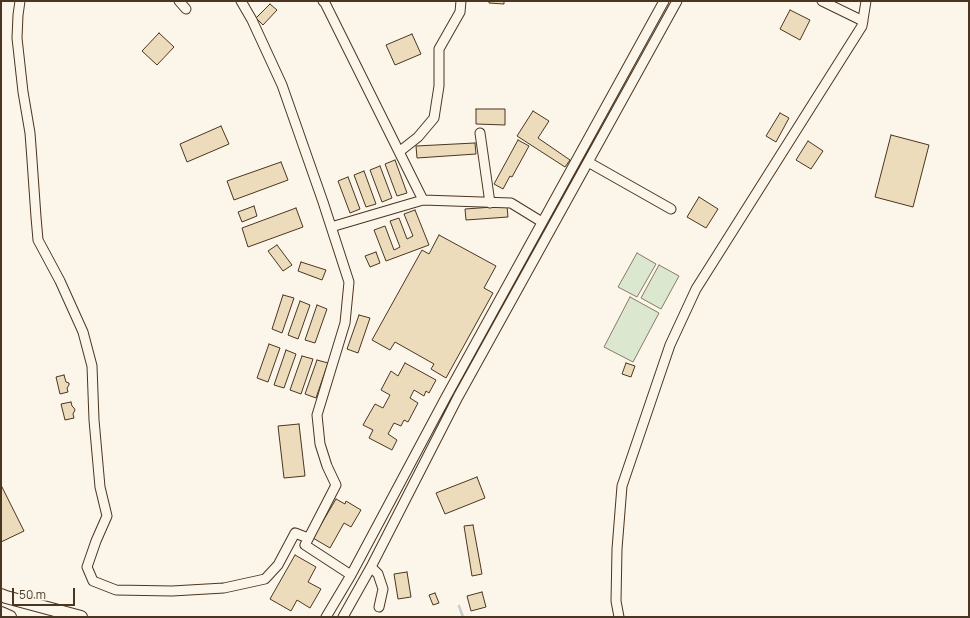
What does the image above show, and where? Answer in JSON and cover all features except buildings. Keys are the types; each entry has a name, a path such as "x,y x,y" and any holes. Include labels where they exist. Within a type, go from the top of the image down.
{"main road":[{"path":"1,595 81,617"},
{"path":"1,613 10,617"}],"street":[{"path":"20,1 18,15 18,38 23,92 30,133 38,240 60,281 83,332 92,366 94,420 100,487 107,516 87,567 93,581 116,590 172,591 224,588 265,579 278,565 295,533 308,538"},
{"path":"179,1 186,9"},
{"path":"241,1 252,20 282,85 349,282 345,323 317,415 320,444 327,466 336,485 305,545 351,575"},
{"path":"323,1 423,200"},
{"path":"399,152 418,137 434,118 439,86 439,49 460,12 461,1"},
{"path":"326,617 351,575 446,397 664,1"},
{"path":"343,617 458,397 677,1"},
{"path":"822,1 863,21"},
{"path":"619,617 616,601 617,549 622,486 670,345 696,290 862,26 866,1"},
{"path":"480,133 490,203"},
{"path":"588,162 671,209"},
{"path":"331,227 423,200 511,203 542,222"},
{"path":"370,567 378,574 383,589 379,607"}],"green space":[{"path":"637,253 656,264 637,297 618,287"},
{"path":"659,265 679,276 661,309 641,298"},
{"path":"630,297 659,313 633,362 604,347"}],"waterway":[{"path":"459,606 463,617"}]}
